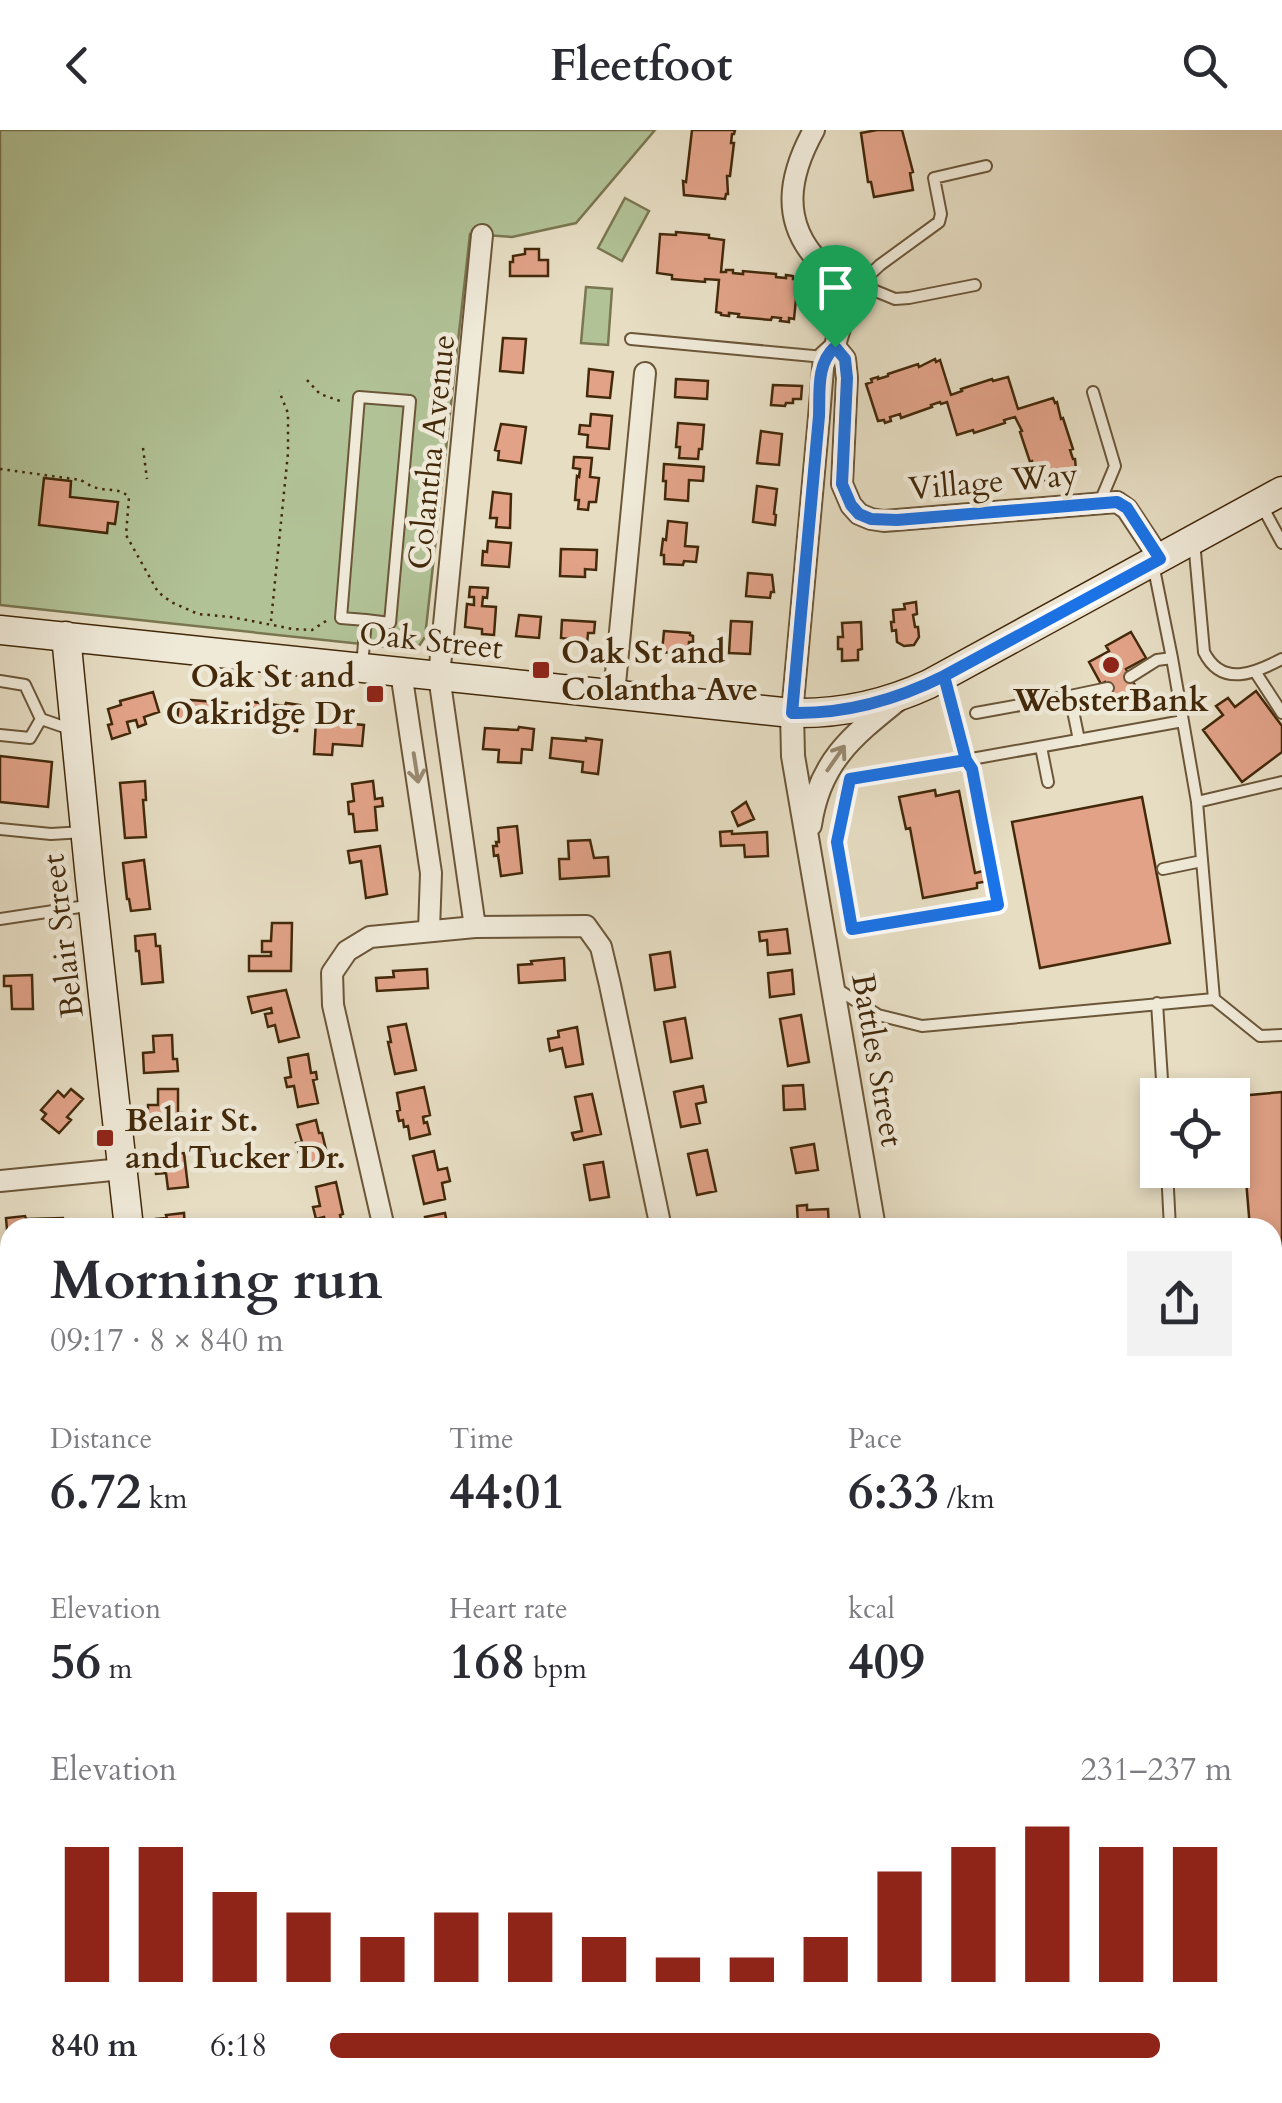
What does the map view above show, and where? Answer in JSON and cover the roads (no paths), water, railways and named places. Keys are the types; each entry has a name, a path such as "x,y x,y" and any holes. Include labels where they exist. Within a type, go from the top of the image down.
{"main road":[{"name":"Oak Street","path":"0,630 792,713 840,710 902,695 944,676 1271,497"},
{"name":"Belair Street","path":"66,636 129,1218"}],"street":[{"path":"814,130 795,171 795,216 811,253 842,288 853,291"},
{"name":"Colantha Avenue","path":"476,927 439,676 482,235"},
{"name":"Village Way","path":"853,291 830,352 845,359 842,484 859,514 871,519 897,520 1117,502 1127,508 1156,561"},
{"path":"792,713 819,416 830,352"},
{"path":"614,694 646,372"},
{"path":"401,672 430,862 429,930"},
{"name":"Battles Street","path":"808,844 816,795 834,758 858,731 902,695"},
{"name":"Battles Street","path":"792,713 793,756 872,1218"},
{"path":"382,1218 332,1004 332,973 347,952 370,937 476,927 586,926 600,947 658,1218"},
{"path":"0,1180 122,1169"}],"lane":[{"path":"853,291 880,265 939,222 934,178 986,166"},
{"path":"853,291 895,299 976,285"},
{"path":"631,339 830,352"},
{"path":"1093,392 1114,466 1100,502"},
{"path":"358,397 410,401 390,623 366,620 341,618 358,397"},
{"path":"1271,497 1282,543"},
{"path":"1194,540 1204,652 1211,664 1235,674 1256,673 1282,660"},
{"path":"1156,561 1196,802 1214,999"},
{"path":"362,668 366,620"},
{"path":"1130,676 1157,660 1172,658"},
{"path":"1256,673 1282,713"},
{"path":"944,676 966,760 972,769 998,905 852,929 837,842 850,779 966,760 1041,747 1183,721"},
{"path":"0,681 25,684 41,720 75,730"},
{"path":"976,713 1108,688"},
{"path":"1070,696 1079,740"},
{"path":"0,735 30,738 41,720"},
{"path":"1041,747 1048,782"},
{"path":"1196,802 1282,782"},
{"path":"0,828 51,834 85,832"},
{"path":"1163,869 1202,861"},
{"path":"0,918 93,905"},
{"path":"832,985 878,1016 922,1026 1214,999 1260,1036 1282,1035"},
{"path":"1158,1003 1161,1078"},
{"path":"1168,1188 1169,1218"}],"place":[{"name":"WebsterBank","path":"1111,665"},
{"name":"Oak St and Colantha Ave","path":"541,670"},
{"name":"Oak St and Oakridge Dr","path":"375,694"},
{"name":"Belair St. and Tucker Dr.","path":"105,1138"}]}
